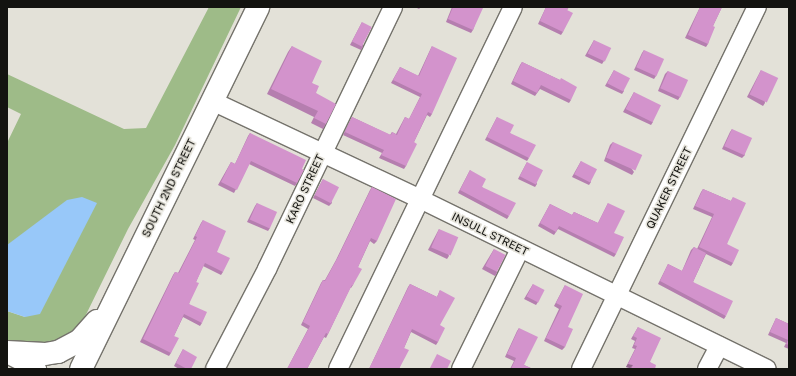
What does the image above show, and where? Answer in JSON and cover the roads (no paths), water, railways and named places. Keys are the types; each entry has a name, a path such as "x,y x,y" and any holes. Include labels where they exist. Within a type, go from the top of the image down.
{"main road":[{"name":"SOUTH 2ND STREET","path":"81,369 258,7"},
{"path":"7,353 45,354 69,348 79,341 114,300"}],"street":[{"name":"KARO STREET","path":"215,369 267,269 393,7"},
{"path":"338,369 513,7"},
{"name":"QUAKER STREET","path":"582,369 757,7"},
{"name":"INSULL STREET","path":"212,101 420,199 767,369"},
{"path":"461,369 520,249"},
{"path":"708,369 719,346"},
{"path":"7,353 37,369"}],"water":[{"path":"82,197 97,203 40,314 25,317 7,311 7,245 67,200"}]}
